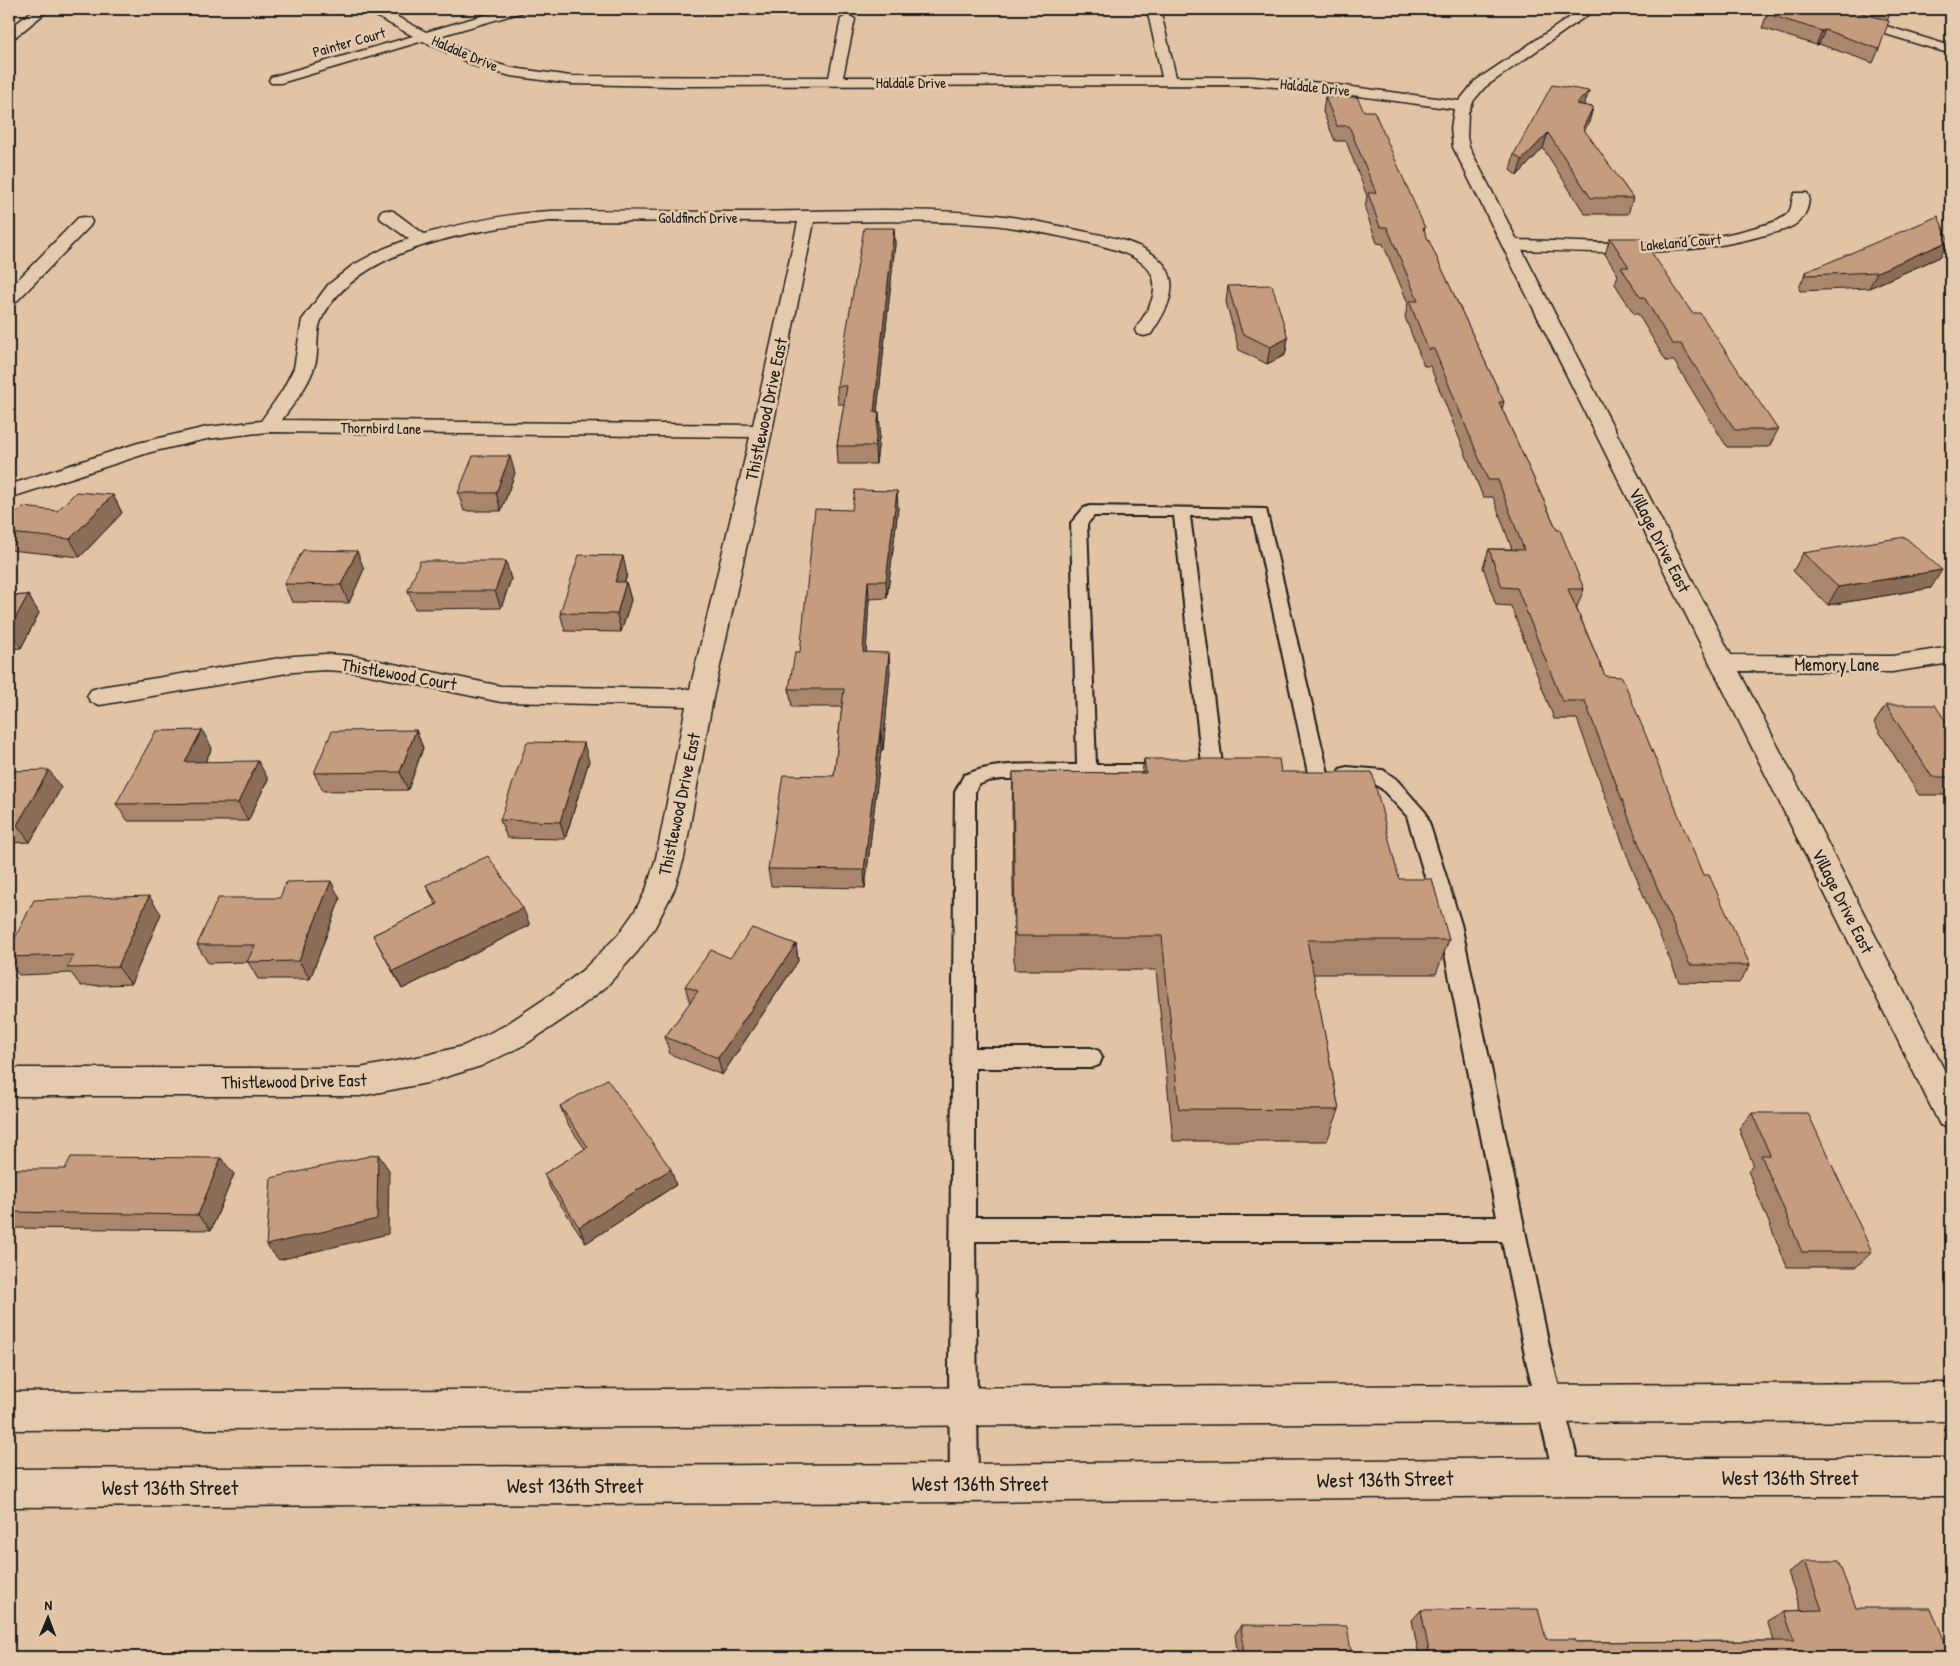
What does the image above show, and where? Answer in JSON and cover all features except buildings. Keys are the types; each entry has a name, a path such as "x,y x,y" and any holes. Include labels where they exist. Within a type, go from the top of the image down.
{"street":[{"path":"9,35 43,9"},
{"name":"Haldale Drive","path":"373,9 482,64 511,72 571,80 836,82 1170,81 1288,83 1462,106"},
{"name":"Painter Court","path":"276,80 518,9"},
{"path":"1154,9 1170,81"},
{"path":"1462,106 1480,84 1590,9"},
{"path":"1818,9 1951,50"},
{"path":"836,82 848,19"},
{"name":"Village Drive East","path":"1462,106 1457,120 1461,147 1951,1115"},
{"name":"Lakeland Court","path":"1511,245 1671,245 1734,238 1760,232 1793,218 1800,207 1801,196"},
{"path":"387,215 421,240"},
{"name":"Goldfinch Drive","path":"267,426 304,367 308,331 314,314 329,294 357,271 388,253 454,230 550,216 933,218 994,220 1040,226 1126,248 1152,263 1162,278 1161,302 1144,330"},
{"name":"Thistlewood Drive East","path":"9,1082 360,1082 427,1069 470,1057 515,1035 560,1005 595,978 628,943 645,919 660,890 670,858 700,698 762,432 807,217"},
{"path":"9,299 84,222"},
{"name":"Thornbird Lane","path":"9,492 145,446 207,433 267,426 762,432"},
{"name":"Memory Lane","path":"1723,663 1873,664 1930,659 1951,655"},
{"name":"Thistlewood Court","path":"100,696 293,664 326,662 355,664 501,694 700,698"},
{"path":"9,1412 1951,1402"},
{"name":"West 136th Street","path":"9,1488 964,1483 1568,1477 1951,1477"}],"lane":[{"path":"1087,771 1079,523 1090,511 1260,512 1308,773 1376,776 1389,784 1416,813 1424,837 1450,924 1550,1404 1568,1477"},
{"path":"964,1483 962,1407 965,792 971,780 993,773 1087,771 1205,772 1181,511"},
{"path":"964,1058 1091,1058"},
{"path":"963,1229 1513,1229"}]}
